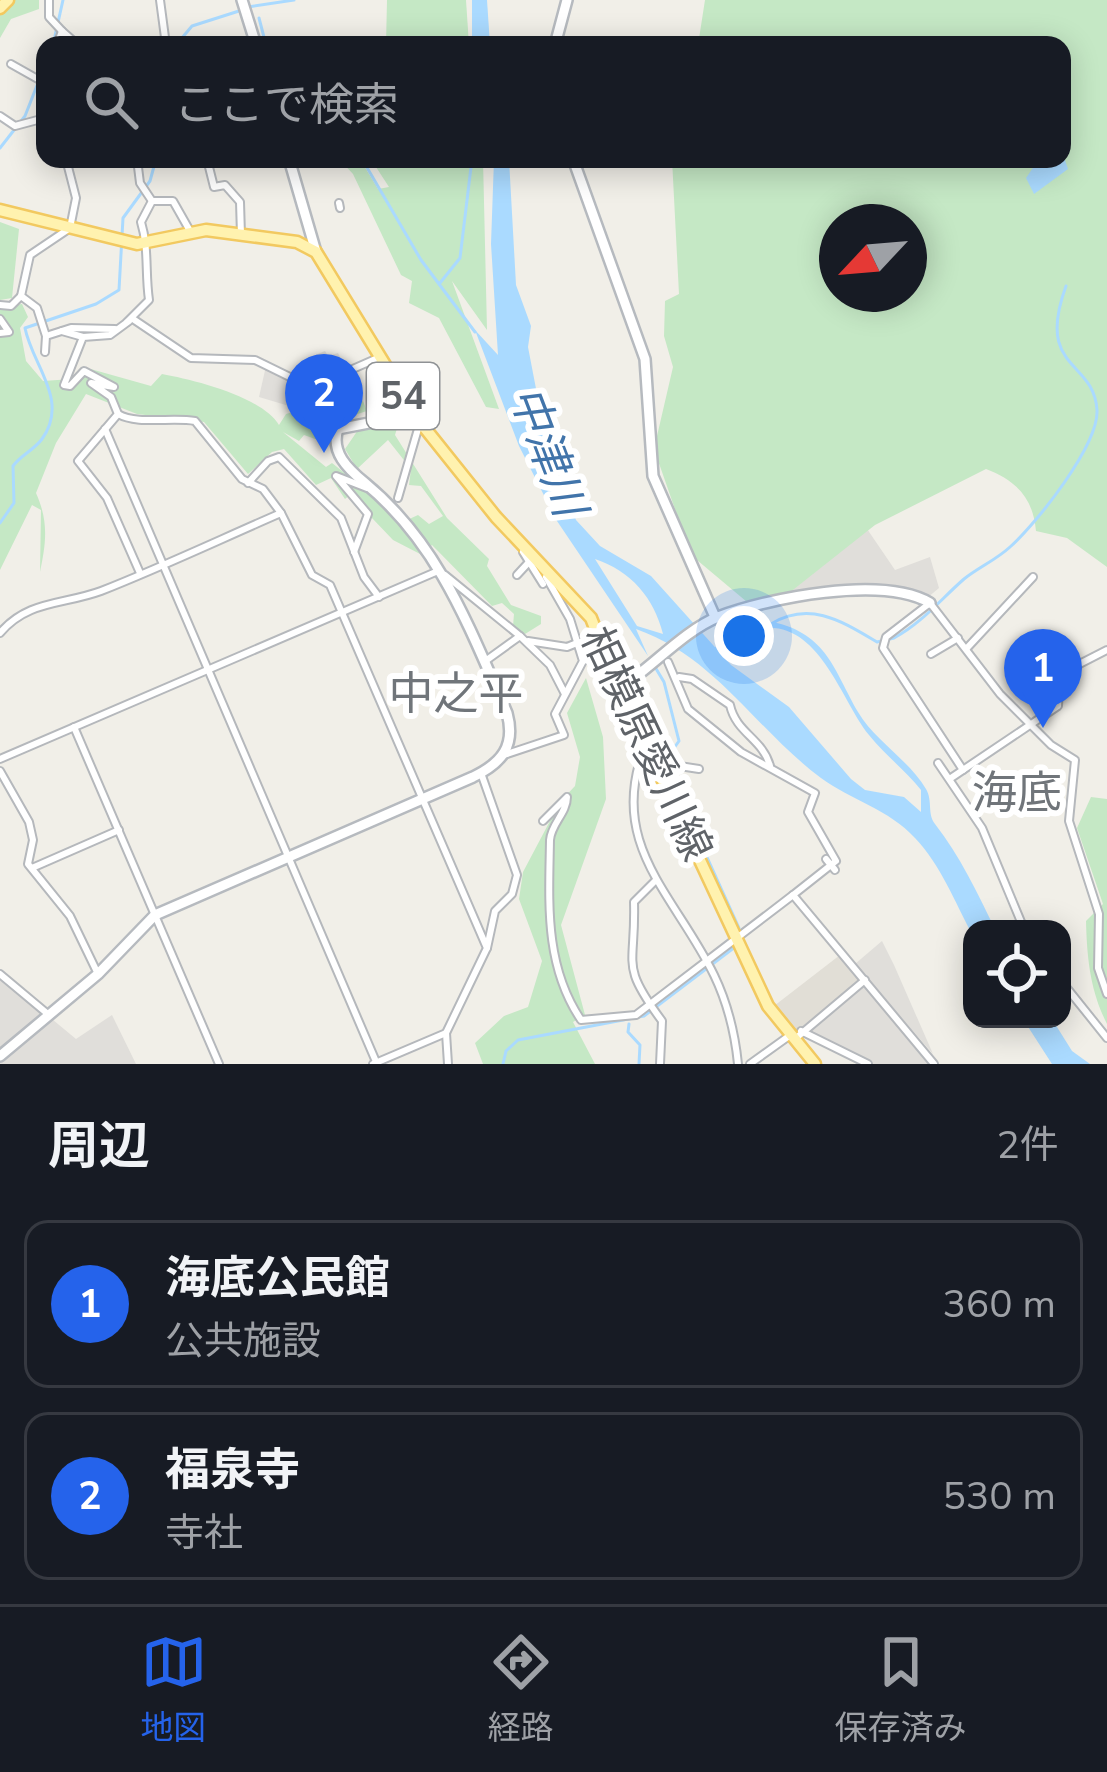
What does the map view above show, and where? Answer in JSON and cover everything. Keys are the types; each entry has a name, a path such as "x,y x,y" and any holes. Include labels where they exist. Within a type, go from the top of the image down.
{"main road":[{"path":"0,8 8,0"},
{"path":"0,211 118,240 148,243 190,231 297,242 316,252"},
{"name":"相模原愛川線","path":"316,252 420,422 535,563 596,626 657,771 736,936 815,1064"}],"street":[{"path":"49,0 50,17 67,36"},
{"path":"160,0 165,36"},
{"path":"557,36 567,0"},
{"path":"244,5 253,36"},
{"path":"60,36 62,32"},
{"path":"11,64 36,76"},
{"path":"0,116 15,126 36,120"},
{"path":"0,305 11,306 21,296 30,255 70,228 76,198 68,168"},
{"path":"138,168 140,183 152,201"},
{"path":"209,168 214,187 224,185 240,202 241,235"},
{"path":"292,168 316,252"},
{"path":"576,168 645,358 653,476 712,620"},
{"path":"152,201 173,201 190,231"},
{"path":"152,201 141,222 148,243 144,276 149,297 162,308"},
{"path":"21,296 37,308 46,336 45,352"},
{"path":"62,331 83,337 110,335 131,320 149,297"},
{"path":"0,319 9,332 0,333"},
{"path":"46,336 113,329 131,320"},
{"path":"131,320 191,358 259,362 298,381 330,379 380,357"},
{"path":"83,337 64,387 85,371 114,387 91,385 111,397 118,414 129,420 195,421 248,483 263,489 281,513 312,575 328,582 487,948"},
{"path":"405,399 380,421 343,426 335,433 342,461 410,522 443,572 510,724 504,754"},
{"path":"118,414 78,461 107,498 140,573"},
{"path":"398,498 420,422"},
{"path":"105,429 376,1064 446,1034"},
{"path":"248,483 268,461 279,457 289,462 302,484 341,518 379,597"},
{"path":"354,552 368,514 336,476 368,486"},
{"path":"0,633 18,614 140,573 281,513"},
{"path":"517,575 535,563"},
{"path":"535,563 542,584"},
{"path":"0,1056 98,974 154,915 481,773 504,754 563,736 555,714 583,662 578,642 535,563"},
{"path":"0,759 443,572"},
{"path":"443,572 528,641 565,694"},
{"path":"967,648 1033,577"},
{"path":"623,686 712,620 787,597 895,591 929,603 1000,694 1051,746 1075,760 1070,821 1099,914 1098,968 1107,994"},
{"path":"929,603 882,645 963,770"},
{"path":"484,662 520,636"},
{"path":"934,654 959,637"},
{"path":"528,641 567,647 578,642"},
{"path":"951,778 1060,704 1060,674 1107,650"},
{"path":"543,821 568,798 550,837 553,876 545,908 548,940 578,1017 585,1023 623,1020 652,1007 836,861 808,812 815,793 741,752 688,709 679,677 668,662"},
{"path":"572,682 573,665"},
{"path":"679,677 692,679 730,706 734,724 763,748 770,766"},
{"path":"74,728 219,1064"},
{"path":"646,745 634,827 656,880 708,966 735,1037 738,1064"},
{"path":"938,763 982,828 1020,920"},
{"path":"657,771 673,766 699,769"},
{"path":"0,771 29,822 33,840 26,858 70,916 98,974"},
{"path":"448,1064 446,1034 487,948 495,911 512,894 517,875 481,773"},
{"path":"32,868 119,830"},
{"path":"656,880 634,902 630,958 640,997 662,1024 660,1064"},
{"path":"794,895 934,1064"},
{"path":"0,974 50,1015"},
{"path":"750,1064 865,980"},
{"path":"1071,993 1107,1038"},
{"path":"794,1036 868,1064"}],"shaded area":[{"path":"325,351 328,356 338,353 346,369 323,379 296,379 308,358"},
{"path":"266,366 292,382 337,378 319,415 259,397"},
{"path":"863,523 895,570 930,557 939,588 927,598 909,590 775,596"},
{"path":"882,941 894,965 933,1054 855,964"},
{"path":"840,955 860,979 795,1034 774,1006"},
{"path":"0,976 76,1039 112,1015 136,1064 0,1064"},
{"path":"866,984 931,1064 873,1064 807,1032"}],"green space":[{"path":"14,0 39,0 39,9 11,19 0,38 0,15"},
{"path":"387,0 466,0 468,36 386,36"},
{"path":"705,0 1107,0 1107,567 1067,538 1036,531 1021,492 986,469 875,525 784,597 747,602 691,555 654,449 673,367 664,336 665,301 679,294 672,168 1071,168 1071,36 699,36"},
{"path":"347,168 365,168 378,189 389,187 377,168 483,168 487,330 452,281 499,409 486,407 439,318 409,303 412,281 401,275"},
{"path":"0,222 19,229 12,298 0,300"},
{"path":"22,304 28,317 20,328 26,361 43,381 72,379 87,368 151,386 162,374 243,398 279,425 286,414 303,409 331,425 332,445 304,435 299,441 283,432 326,467 332,463 405,521 418,515 429,524 443,516 421,486 409,485 411,469 388,440 357,469 345,449 358,430 401,415 395,435 447,518 489,559 487,566 511,605 541,616 541,624 525,634 513,626 514,614 502,603 492,606 432,545 422,555 393,540 350,495 345,499 331,478 316,485 284,449 272,452 248,474 204,422 137,414 86,394 56,443 36,493 43,514 45,533 40,572 41,510 32,505 0,570 0,307"},
{"path":"310,398 335,416 363,401 367,411 332,422 304,405"},
{"path":"586,678 603,737 606,799 561,925 585,1015 573,1022 595,1064 483,1064 475,1043 504,1016 528,1007 542,961 519,899 523,872 560,802 575,786 580,757 567,713"},
{"path":"1091,797 1107,799 1107,1024 1090,974 1086,921 1103,904 1077,828"}],"water":[{"path":"472,0 487,0 489,36 472,36"},
{"name":"中津川","path":"494,168 510,168 516,285 531,326 528,347 547,446 576,520 600,546 651,576 731,665 789,707 851,779 865,790 904,797 921,812 921,790 869,735 814,650 783,630 764,628 773,622 806,635 817,645 865,722 926,789 933,820 990,920 965,920 932,859 905,828 821,778 690,657 636,629 648,656 557,521 519,446 475,330 498,355 491,244","holes":["595,559 620,571 639,588 663,634 637,626"]},
{"path":"1033,168 1068,169 1034,194 1026,178"},
{"path":"1029,1028 1058,1028 1072,1051 1090,1064 1052,1064"}],"waterway":[{"path":"55,36 63,0"},
{"path":"248,7 294,0"},
{"path":"184,36 192,26 239,11"},
{"path":"259,18 264,36"},
{"path":"0,148 25,116 36,88"},
{"path":"0,523 14,503 13,466 42,439 52,410 47,383 25,328 96,304 119,290 123,218 150,181 154,168"},
{"path":"367,168 421,260 475,332"},
{"path":"440,283 460,258 471,168"},
{"path":"771,624 813,614 839,621 877,642 894,638 964,579 1005,552 1035,521 1077,463 1097,410 1094,394 1061,349 1057,334 1066,286"},
{"path":"714,650 737,633 762,628"},
{"path":"655,667 664,682 679,741 664,762"},
{"path":"668,771 739,928"},
{"path":"503,1064 506,1051 518,1040 644,1016 735,947"},
{"path":"629,1024 628,1032 640,1045 639,1064"}],"place":[{"name":"福泉寺","path":"324,453"},
{"name":"海底公民館","path":"1043,728"}],"district":[{"name":"中之平","path":"456,694"},
{"name":"海底","path":"1017,793"}]}
